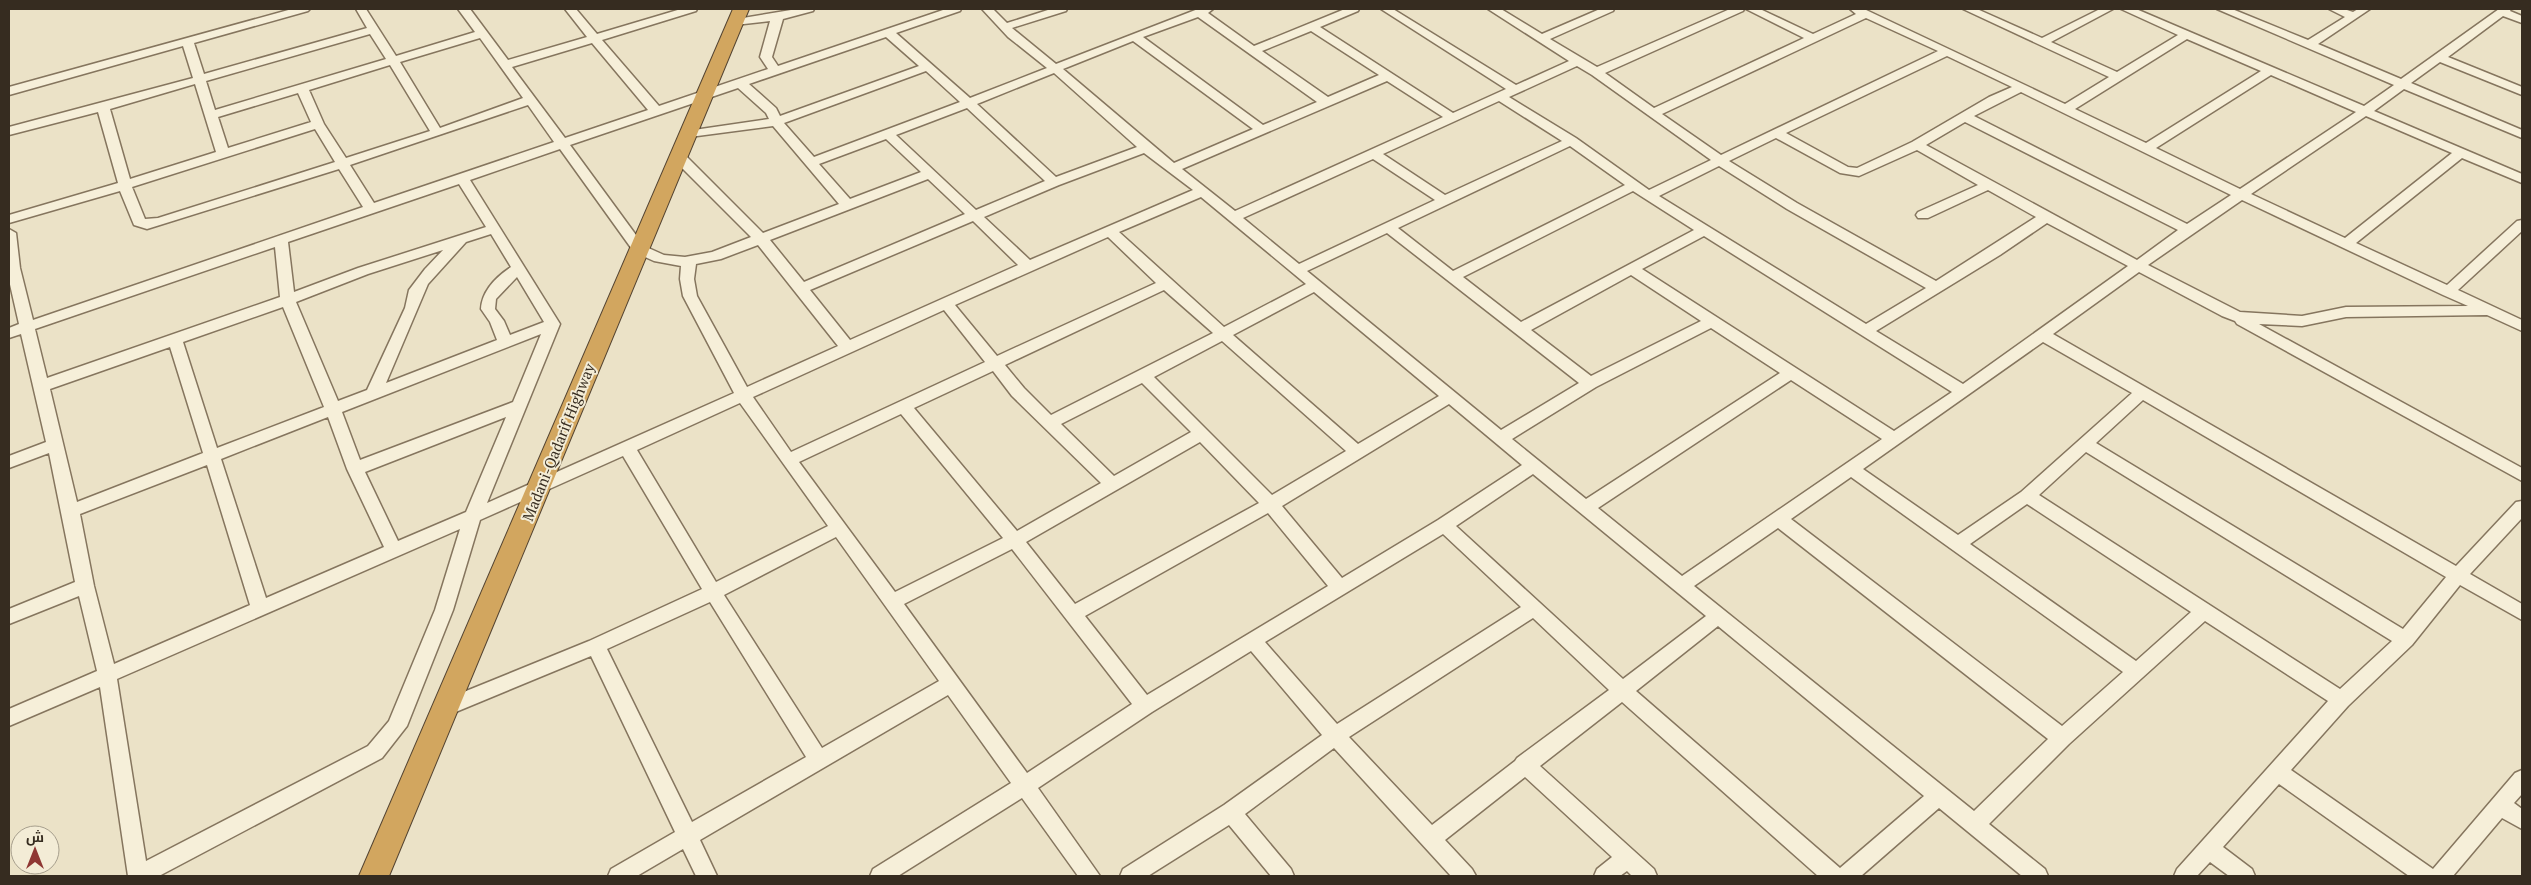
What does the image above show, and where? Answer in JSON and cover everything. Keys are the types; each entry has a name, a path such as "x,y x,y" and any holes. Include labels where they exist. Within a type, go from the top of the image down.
{"highway":[{"name":"Madani-Qadarif Highway","path":"374,876 738,16"}],"street":[{"path":"9,92 304,9"},
{"path":"361,9 437,133"},
{"path":"464,9 530,100 564,143 639,249 657,259 689,262 716,256 762,240 931,173"},
{"path":"570,9 656,111"},
{"path":"505,65 595,39 674,11 692,9"},
{"path":"738,16 778,17 809,9"},
{"path":"9,333 956,9"},
{"path":"987,9 1004,27 1056,69 1146,148 1202,191 1500,438 1720,615 2038,876"},
{"path":"1004,27 1062,9"},
{"path":"1254,50 1354,9"},
{"path":"1386,9 1514,89"},
{"path":"1493,9 1596,72 1720,161 1935,287"},
{"path":"1596,72 1739,9"},
{"path":"1750,9 1814,39"},
{"path":"2043,42 2108,9"},
{"path":"2127,9 2522,179"},
{"path":"2223,9 2522,134"},
{"path":"2334,9 2353,16"},
{"path":"2310,44 2365,9"},
{"path":"810,163 1056,69 1134,36 1203,10 1326,102"},
{"path":"1542,38 1601,10"},
{"path":"1973,10 2118,77"},
{"path":"1682,585 2043,336 2188,230 2364,112 2504,10 2522,20"},
{"path":"1654,113 1733,74 1814,39 1860,11 1947,50 2240,194 2522,326"},
{"path":"775,71 766,57 773,27 778,17"},
{"path":"1311,26 1451,117"},
{"path":"9,131 103,107 198,78 374,29"},
{"path":"888,32 1054,182"},
{"path":"212,115 482,34"},
{"path":"2067,108 2186,35"},
{"path":"1134,36 1263,131"},
{"path":"187,41 223,154"},
{"path":"1649,195 1778,134 1947,50"},
{"path":"2438,57 2522,91"},
{"path":"1233,217 1578,61"},
{"path":"849,349 803,288 683,146 776,122 927,67"},
{"path":"2148,148 2270,71"},
{"path":"1173,168 1388,76"},
{"path":"740,83 772,110 776,122 848,205"},
{"path":"1778,134 1852,172 1858,172 1917,145 1966,118 1993,100 2022,87"},
{"path":"302,88 318,124 370,209"},
{"path":"1499,96 1571,141 1634,186 1867,330 1963,392"},
{"path":"103,107 125,185 139,222 146,225 437,133 530,100"},
{"path":"1966,118 2188,230"},
{"path":"9,219 125,185 318,124"},
{"path":"888,134 1028,266"},
{"path":"1297,270 1571,141"},
{"path":"1917,145 2522,475"},
{"path":"803,288 1054,182 1146,148"},
{"path":"1373,153 1444,200"},
{"path":"2346,244 2460,153"},
{"path":"462,178 553,324"},
{"path":"1923,215 1988,185"},
{"path":"1454,276 1634,186"},
{"path":"9,718 260,607 540,487 849,349 1028,266 1202,191"},
{"path":"1867,330 1995,252 2046,217"},
{"path":"2448,292 2522,224"},
{"path":"1389,228 1454,276 1590,384"},
{"path":"42,386 288,300 363,271 493,229"},
{"path":"1520,329 1704,230"},
{"path":"1110,231 1166,284 1357,452"},
{"path":"9,234 11,269 28,326 54,445 71,511 85,586 107,674 138,876 375,752 396,726 444,610 473,516 521,405 553,324"},
{"path":"374,392 412,308 415,294 430,273 462,239"},
{"path":"281,240 288,300 333,408 355,468 394,550"},
{"path":"689,262 687,279 690,296 744,396 788,460 952,683 1090,876"},
{"path":"505,341 497,321 488,309 488,298 505,278 518,269"},
{"path":"1631,269 1894,440"},
{"path":"788,460 1166,284"},
{"path":"1051,422 1144,376 1222,333 1316,285"},
{"path":"946,303 1018,392 1051,422 1113,485"},
{"path":"2227,313 2239,317 2302,321 2346,312 2490,311"},
{"path":"1500,438 1590,384 1711,322"},
{"path":"71,511 212,454 553,324"},
{"path":"2043,336 2143,392 2522,614"},
{"path":"175,340 260,607"},
{"path":"1587,507 1790,373"},
{"path":"1144,376 1310,546 1340,588"},
{"path":"1956,545 2027,496 2143,392"},
{"path":"1072,614 1271,504 1451,396"},
{"path":"355,468 521,405"},
{"path":"903,406 1015,540 1145,706"},
{"path":"892,602 1015,540 1113,485 1153,459 1200,434"},
{"path":"2084,443 2405,640"},
{"path":"9,462 54,445"},
{"path":"627,448 713,592 819,760"},
{"path":"887,874 1145,706 1444,525 1534,465"},
{"path":"1852,469 1956,545 2136,671"},
{"path":"2027,496 2341,700"},
{"path":"2184,876 2341,700 2405,640 2457,576 2520,512"},
{"path":"1780,519 2062,738"},
{"path":"1444,525 1621,690 1833,876"},
{"path":"446,708 596,646 713,592 839,528"},
{"path":"9,617 85,586"},
{"path":"1130,876 1231,812 1334,736 1533,609"},
{"path":"1975,824 2062,738 2203,612"},
{"path":"1430,839 1524,764 1720,615"},
{"path":"1253,641 1334,736 1465,876"},
{"path":"596,646 706,876"},
{"path":"618,876 952,683"},
{"path":"1524,764 1647,876"},
{"path":"2278,772 2426,876"},
{"path":"2440,876 2522,779"},
{"path":"1846,876 1940,795"},
{"path":"2501,806 2522,820"},
{"path":"1231,812 1284,876"},
{"path":"2210,849 2245,876"},
{"path":"1604,876 1627,858"}]}
